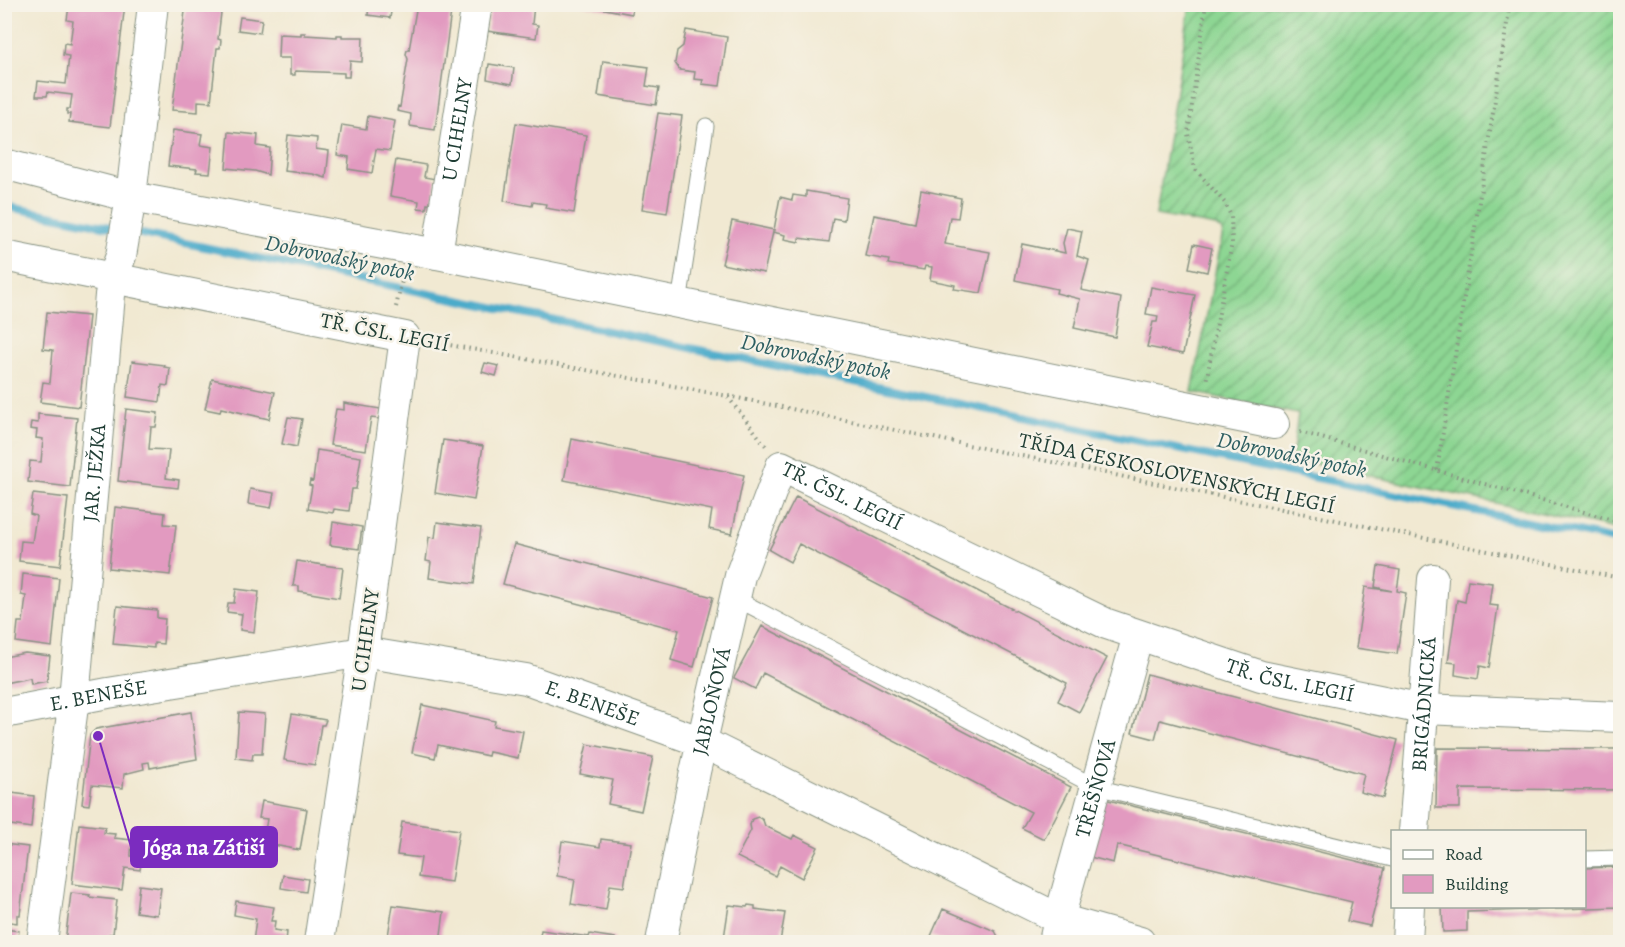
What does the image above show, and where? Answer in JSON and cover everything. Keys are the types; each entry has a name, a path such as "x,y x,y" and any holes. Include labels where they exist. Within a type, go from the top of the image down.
{"street":[{"name":"JAR. JEŽKA","path":"42,942 74,699 109,305 129,209 153,4"},
{"name":"U CIHELNY","path":"437,254 477,4"},
{"path":"4,164 129,209 437,254 1274,424"},
{"name":"TŘ. ČSL. LEGIÍ","path":"4,256 117,266 405,337"},
{"name":"U CIHELNY","path":"319,942 363,652 405,337"},
{"name":"TŘ. ČSL. LEGIÍ","path":"782,466 1107,624 1261,676 1423,709 1620,717"},
{"name":"JABLOŇOVÁ","path":"661,942 702,742 740,576 782,466"},
{"name":"BRIGÁDNICKÁ","path":"1414,830 1433,579"},
{"name":"TŘEŠŇOVÁ","path":"1057,931 1138,635"},
{"name":"E. BENEŠE","path":"4,712 363,652 526,679 702,742 1057,931 1140,942"},
{"path":"1407,942 1409,908"}],"lane":[{"path":"679,303 706,126"},
{"path":"735,598 1096,787 1391,859"},
{"path":"1586,859 1620,858"}],"path":[{"path":"1201,409 1232,243 1231,216 1225,204 1195,170 1188,134 1206,4"},
{"path":"1437,470 1510,4"},
{"path":"395,309 403,276"},
{"name":"TŘ. ČSL. LEGIÍ","path":"405,337 728,396 782,466"},
{"name":"TŘÍDA ČESKOSLOVENSKÝCH LEGIÍ","path":"728,396 1620,578"},
{"path":"1274,424 1620,522"}],"green space":[{"path":"1190,5 1620,5 1620,530 1292,459 1298,414 1192,392 1223,232 1216,226 1156,215"}],"building":[{"path":"125,4 110,127 69,122 70,114 67,114 67,109 70,109 72,95 48,92 47,96 36,96 38,81 66,84 69,56 63,55 64,43 70,44 73,21 67,20 69,6"},
{"path":"186,4 222,4 218,39 221,40 220,48 217,48 211,102 198,101 198,112 172,110"},
{"path":"369,4 392,5 390,18 368,15"},
{"path":"417,4 452,4 435,130 410,126 411,114 397,111 398,106 400,107 408,59 406,54 409,50"},
{"path":"578,4 633,4 632,14"},
{"path":"491,5 534,5 532,24 538,25 536,38 487,31"},
{"path":"240,17 262,20 260,33 238,30"},
{"path":"686,30 727,37 720,86 702,84 703,80 694,79 695,72 680,70 675,63 677,51 683,46"},
{"path":"301,33 363,37 362,62 350,61 349,77 344,77 344,73 295,71 295,75 290,75 290,58 278,58 279,34 301,35"},
{"path":"603,61 649,67 646,86 659,88 656,105 598,96"},
{"path":"489,64 514,68 512,84 487,79"},
{"path":"658,113 682,116 667,213 642,209"},
{"path":"368,116 395,121 390,151 376,149 372,173 348,169 349,157 337,155 342,125 366,129"},
{"path":"516,123 586,135 574,213 545,208 546,204 533,202 532,206 504,201"},
{"path":"173,130 202,134 200,145 213,147 210,173 196,172 197,169 168,166"},
{"path":"229,132 258,135 257,146 270,148 268,175 255,171 226,168"},
{"path":"288,135 317,138 316,149 329,151 326,178 313,174 284,171"},
{"path":"396,160 426,165 424,177 436,179 432,205 427,204 426,209 418,208 419,201 390,196"},
{"path":"921,190 961,198 958,218 950,217 945,244 990,252 981,293 954,289 955,285 930,280 932,267 925,266 924,270 888,264 889,260 865,256 874,215 915,223"},
{"path":"806,191 847,198 844,220 833,218 829,242 799,238 799,242 784,239 785,235 773,232 764,273 722,264 732,221 774,230 780,197 792,200 793,195 806,197"},
{"path":"1067,228 1082,231 1077,256 1089,260 1081,290 1121,298 1115,337 1074,328 1080,299 1056,293 1057,289 1015,280 1022,244 1065,253 1063,243"},
{"path":"1194,244 1212,248 1207,272 1189,268"},
{"path":"1151,287 1195,295 1183,354 1147,347 1153,322 1157,322 1158,316 1146,314"},
{"path":"47,312 89,316 79,407 40,402 43,382 50,383 53,350 43,349"},
{"path":"132,361 165,365 164,367 170,368 168,386 162,385 160,402 127,397"},
{"path":"485,363 499,366 496,376 482,372"},
{"path":"212,379 275,392 269,419 221,408 220,412 205,409"},
{"path":"344,403 381,409 379,419 371,418 366,450 330,445 336,409 344,410"},
{"path":"126,409 158,413 156,427 151,427 149,449 169,450 166,478 179,480 178,488 118,481"},
{"path":"38,414 77,418 70,487 28,482 30,461 41,462 43,439 36,438 37,430 30,429 31,422 38,423"},
{"path":"288,417 302,419 297,447 282,444"},
{"path":"572,439 744,475 732,534 709,529 712,510 564,480"},
{"path":"443,440 483,446 474,500 435,493"},
{"path":"317,450 361,457 356,489 352,489 349,511 334,509 333,513 308,509 312,486 309,485 310,480 313,481"},
{"path":"250,489 274,493 271,508 248,504"},
{"path":"33,494 68,498 60,566 19,561 21,541 32,542 36,516 30,514"},
{"path":"796,497 1107,658 1079,712 1058,701 1067,683 799,544 790,562 769,550"},
{"path":"115,507 165,513 164,524 176,525 170,575 109,568"},
{"path":"333,522 362,527 359,549 330,545"},
{"path":"437,522 481,528 474,584 429,578 431,562 426,561 429,537 435,538"},
{"path":"514,544 713,597 694,667 671,660 679,630 503,584"},
{"path":"297,561 343,568 339,598 299,591 299,586 293,586"},
{"path":"1378,566 1400,570 1397,591 1406,593 1397,654 1356,648 1365,587 1392,591 1375,587"},
{"path":"23,574 59,578 52,647 16,642 18,622 23,622 26,596 21,595"},
{"path":"1468,580 1492,583 1489,605 1498,606 1489,668 1480,666 1478,679 1455,675 1456,663 1448,662 1457,600 1465,602"},
{"path":"236,589 259,592 254,632 240,630 242,614 227,612 228,603 234,603"},
{"path":"117,606 157,610 157,618 165,619 163,644 154,643 154,648 113,644"},
{"path":"762,626 1071,787 1044,839 1022,828 1031,812 763,673 755,689 734,678"},
{"path":"25,653 50,656 47,681 31,684 30,678 4,683 4,657"},
{"path":"1147,674 1398,740 1383,798 1360,792 1364,774 1160,720 1155,739 1132,733"},
{"path":"422,705 495,721 494,726 523,731 518,758 489,752 488,756 438,745 435,758 412,753"},
{"path":"191,712 197,759 150,768 149,762 143,763 144,769 124,774 123,788 92,785 89,805 82,804 90,735 96,729"},
{"path":"239,712 265,714 262,754 253,754 252,760 236,758"},
{"path":"292,714 326,720 324,725 321,725 315,765 284,760"},
{"path":"587,744 653,757 641,811 608,804 613,780 580,774"},
{"path":"1437,748 1620,749 1620,790 1460,789 1460,808 1436,808"},
{"path":"4,792 34,796 31,828 4,824"},
{"path":"1104,799 1385,868 1370,926 1347,921 1352,902 1117,845 1113,863 1090,857"},
{"path":"262,801 307,809 300,850 263,843 267,819 259,818"},
{"path":"758,817 763,820 765,826 792,839 794,835 818,847 802,878 780,866 775,876 737,857 751,830 752,819"},
{"path":"402,822 459,830 451,882 418,877 421,858 397,855"},
{"path":"79,824 105,827 104,833 115,834 114,838 132,840 131,856 142,857 140,870 125,868 122,890 72,884"},
{"path":"601,839 631,843 624,887 610,885 606,910 571,904 575,879 557,876 562,841 600,847"},
{"path":"4,844 28,847 20,915 17,915 17,923 4,921"},
{"path":"1620,867 1620,907 1467,912 1467,931 1443,932 1442,908 1586,908 1586,868"},
{"path":"283,875 308,879 306,892 281,888"},
{"path":"139,885 161,888 157,915 136,912"},
{"path":"71,893 117,900 113,934 109,934 108,942 65,942"},
{"path":"236,901 274,907 271,921 275,921 274,930 287,932 286,942 253,942 256,919 234,915"},
{"path":"393,905 444,912 440,942 387,942"},
{"path":"729,905 755,906 755,909 785,913 780,942 751,942 724,938"},
{"path":"943,909 995,931 1001,942 945,942 931,936"},
{"path":"4,929 19,931 17,942 4,942"},
{"path":"541,930 589,937 590,934 615,938 615,942 539,942"}],"waterway":[{"name":"Dobrovodský potok","path":"4,206 119,229"},
{"name":"Dobrovodský potok","path":"132,232 1620,541"}],"place":[{"name":"Jóga na Zátiší","path":"98,736"}]}
